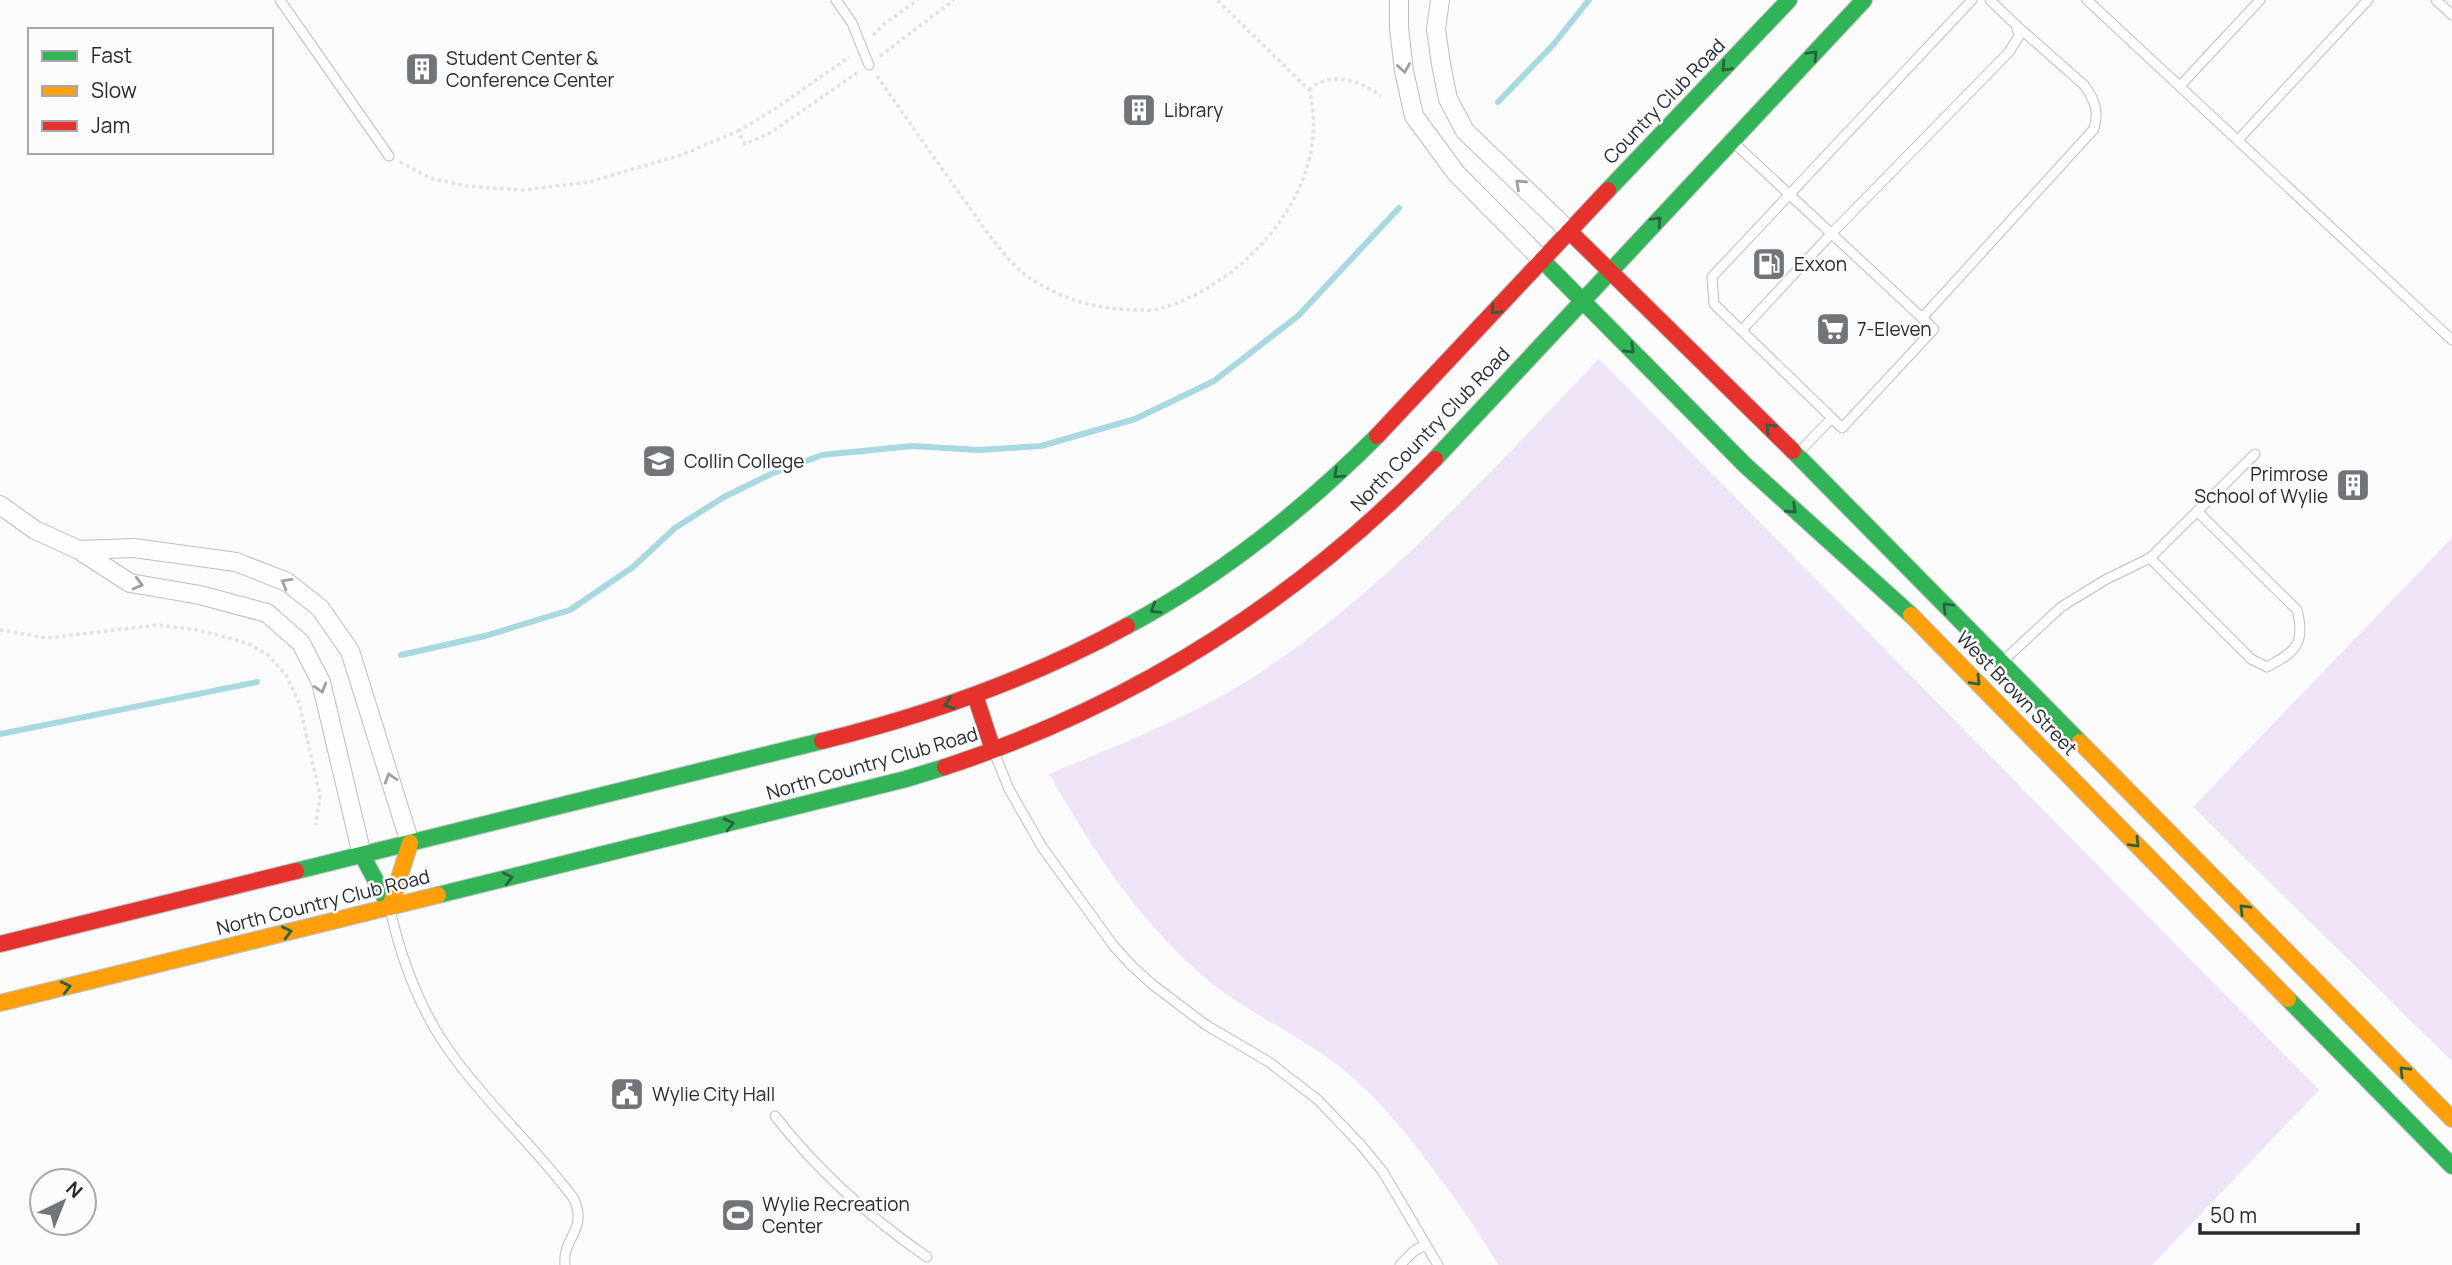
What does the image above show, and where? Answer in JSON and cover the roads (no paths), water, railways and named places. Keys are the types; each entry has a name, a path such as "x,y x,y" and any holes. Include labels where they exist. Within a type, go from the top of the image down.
{"main road":[{"name":"Country Club Road","path":"1569,231 1789,0"},
{"name":"North Country Club Road","path":"0,1003 916,776 993,750 1055,725 1152,677 1218,638 1295,585 1386,508 1864,0"},
{"name":"North Country Club Road","path":"0,944 874,728 975,695 1058,661 1144,616 1203,579 1296,510 1349,464 1399,414 1569,231"},
{"name":"West Brown Street","path":"1569,231 1797,455 2452,1119"},
{"name":"West Brown Street","path":"1542,260 1745,465 1897,601 2452,1166"},
{"path":"1897,601 1954,645 1979,660 1990,664 2002,663"},
{"path":"975,695 993,750"},
{"path":"390,907 410,843"},
{"path":"362,855 390,907"}],"street":[{"path":"1399,0 1404,71 1414,116 1456,173 1542,260"},
{"path":"1440,0 1436,29 1441,64 1448,99 1465,131 1569,231"},
{"path":"0,505 35,530 79,550 130,583 200,595 267,613 301,643 321,682 362,855"},
{"path":"79,550 134,548 236,562 287,582 320,608 350,651 410,843"}],"lane":[{"path":"280,0 389,156"},
{"path":"836,0 852,23 869,65"},
{"path":"1732,141 1791,195 1934,329 1842,428 1714,304 1712,277 1791,195 1972,0"},
{"path":"1922,318 2094,129 2097,116 2092,97 2084,85 1990,0"},
{"path":"2087,0 2452,340"},
{"path":"2180,86 2260,0"},
{"path":"2238,140 2368,0"},
{"path":"2436,0 2452,15"},
{"path":"1742,330 1831,234 2009,52 2019,36 2017,25"},
{"path":"1797,455 1832,418"},
{"path":"2002,663 2061,607 2105,580 2150,558 2255,454"},
{"path":"2150,558 2250,659 2267,667 2288,656 2299,644 2301,626 2297,610 2197,511"},
{"path":"993,750 1009,789 1042,847 1113,946 1131,965 1206,1025 1269,1062 1318,1100 1383,1172 1438,1265"},
{"path":"390,907 410,978 442,1041 473,1082 574,1199 579,1217 578,1227 566,1252 565,1265"},
{"path":"775,1116 816,1164 850,1198 927,1256"},
{"path":"1400,1265 1414,1251 1425,1245"}],"waterway":[{"path":"1498,102 1553,45 1589,0"},
{"path":"401,655 485,636 570,610 633,567 675,528 724,497 771,474 822,455 912,446 979,450 1041,446 1135,419 1214,381 1298,316 1399,208"},
{"path":"0,734 257,682"}],"place":[{"name":"Student Center & Conference Center","path":"422,69"},
{"name":"Library","path":"1139,110"},
{"name":"Exxon","path":"1769,264"},
{"name":"7-Eleven","path":"1833,329"},
{"name":"Collin College","path":"659,461"},
{"name":"Primrose School of Wylie","path":"2353,485"},
{"name":"Wylie City Hall","path":"627,1094"},
{"name":"Wylie Recreation Center","path":"738,1215"}]}
